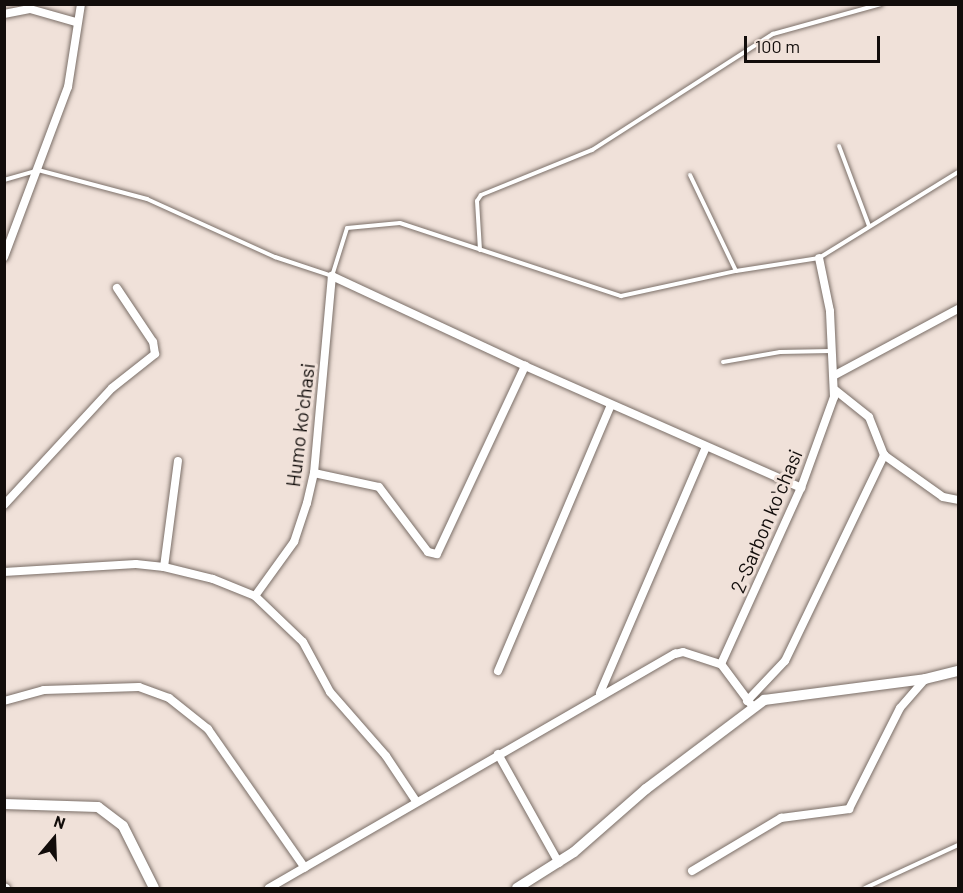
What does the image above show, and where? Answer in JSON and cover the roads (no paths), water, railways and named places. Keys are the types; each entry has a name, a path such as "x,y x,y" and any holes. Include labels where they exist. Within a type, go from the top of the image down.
{"street":[{"path":"4,257 68,87 76,22 81,4"},
{"path":"4,14 20,7 54,14 76,22"},
{"name":"2-Sarbon koʻchasi","path":"721,664 801,488 835,390 830,311 819,258"},
{"path":"332,276 611,405 801,488"},
{"name":"Humo koʻchasi","path":"255,596 297,537 314,473 332,276"},
{"path":"4,505 105,395 155,354 153,342 117,288"},
{"path":"835,375 958,309"},
{"path":"314,473 379,487 428,552 437,554 525,366"},
{"path":"835,390 869,417 884,455 943,497 958,500"},
{"path":"498,671 611,405"},
{"path":"600,694 706,447"},
{"path":"517,888 559,863 750,704 785,661 884,455"},
{"path":"164,567 178,461"},
{"path":"4,572 136,564 164,567 213,579 255,596 303,642 330,692 386,756 416,801"},
{"path":"269,888 600,694 675,654 683,652 721,664 750,704"},
{"path":"750,704 778,696 925,679 958,671"},
{"path":"692,871 781,818 849,809 900,708 925,679"},
{"path":"4,701 44,690 139,687 170,698 208,729 305,868"},
{"path":"498,754 559,863"},
{"path":"4,804 98,807 123,826 154,888"}],"lane":[{"path":"480,250 477,201 481,195 592,150 773,34 881,4"},
{"path":"839,146 869,226"},
{"path":"4,180 38,170 162,203 275,257 332,276 350,226 400,223 621,297 736,271 819,258 958,172"},
{"path":"690,175 736,271"},
{"path":"723,362 780,352 832,351"},
{"path":"865,888 958,845"}]}
